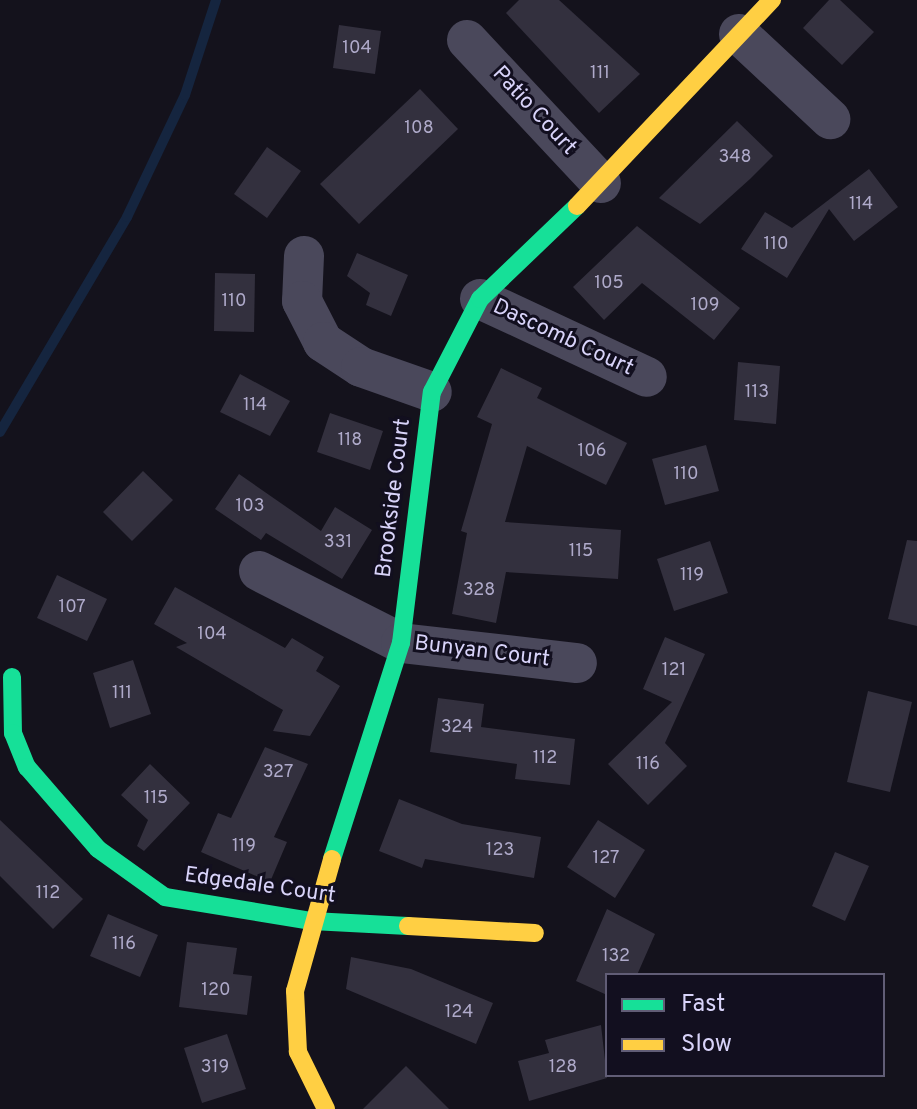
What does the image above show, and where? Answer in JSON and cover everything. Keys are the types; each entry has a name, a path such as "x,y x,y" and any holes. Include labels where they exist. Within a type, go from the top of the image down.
{"street":[{"name":"Brookside Court","path":"326,1109 309,1081 293,1022 295,991 312,921 401,643 432,392 480,299 601,183 772,0"},
{"path":"739,34 830,119"},
{"name":"Patio Court","path":"467,40 601,183"},
{"path":"304,256 302,301 323,342 361,367 432,392"},
{"name":"Dascomb Court","path":"480,299 647,377"},
{"name":"Bunyan Court","path":"259,571 401,643 577,663"},
{"name":"Edgedale Court","path":"12,677 13,733 27,767 98,849 165,897 312,921 535,933"}],"building":[{"path":"519,0 559,0 640,74 599,113 506,13"},
{"path":"829,0 840,0 874,32 842,65 803,28"},
{"path":"339,25 381,31 375,74 333,68"},
{"path":"420,89 458,129 359,224 320,184"},
{"path":"737,121 773,156 750,179 700,224 659,198"},
{"path":"267,147 301,171 267,218 234,194"},
{"path":"869,169 898,207 854,241 829,209 787,278 741,249 765,212 792,228"},
{"path":"637,226 740,308 714,340 642,283 604,320 573,287"},
{"path":"357,253 408,275 391,316 366,305 370,293 347,276"},
{"path":"215,273 255,274 254,332 214,331"},
{"path":"738,362 780,366 776,424 734,420"},
{"path":"501,368 542,388 537,398 627,443 606,485 527,446 505,522 621,530 618,579 506,572 496,623 452,614 467,533 461,531 492,424 477,417"},
{"path":"240,374 290,401 270,436 220,412"},
{"path":"330,413 383,431 370,470 317,452"},
{"path":"706,445 719,491 665,505 652,459"},
{"path":"143,471 173,500 132,541 103,512"},
{"path":"239,474 321,531 335,507 372,530 342,579 266,533 261,540 215,509"},
{"path":"907,540 917,541 917,626 888,619"},
{"path":"710,541 728,593 674,611 657,559"},
{"path":"57,575 107,599 87,641 37,618"},
{"path":"175,587 285,648 292,638 324,657 316,671 340,686 310,736 273,731 283,710 176,647 187,643 154,624"},
{"path":"665,637 705,654 665,743 687,766 648,805 608,764 672,702 643,689"},
{"path":"133,660 151,714 110,728 93,673"},
{"path":"868,691 912,702 890,792 847,782"},
{"path":"438,698 484,704 481,727 575,739 570,785 515,779 517,764 430,752"},
{"path":"265,747 308,764 274,837 287,842 270,882 201,852 218,813 231,818"},
{"path":"150,764 190,803 144,851 137,846 148,820 121,795"},
{"path":"399,799 462,824 541,837 534,878 425,859 422,868 379,851"},
{"path":"0,820 83,899 53,929 0,876"},
{"path":"598,820 645,850 615,898 567,867"},
{"path":"835,852 869,866 845,921 812,906"},
{"path":"607,909 655,934 638,973 605,973 605,994 576,981"},
{"path":"108,914 158,935 140,977 90,956"},
{"path":"187,942 237,948 233,974 252,976 247,1015 179,1007"},
{"path":"351,957 411,969 493,1003 476,1044 346,989"},
{"path":"601,1025 607,1078 529,1101 518,1061 549,1053 545,1040"},
{"path":"227,1034 246,1089 202,1103 184,1048"},
{"path":"406,1066 449,1109 363,1109"}],"waterway":[{"path":"0,432 127,217 185,95 216,0"}],"traffic: fast":[{"path":"332,859 401,643 432,392 480,299 577,206"},
{"path":"12,677 13,733 27,767 98,849 165,897 312,921 408,926"}],"traffic: slow":[{"path":"577,206 772,0"},
{"path":"326,1109 298,1052 295,991 332,859"},
{"path":"408,926 535,933"}]}
